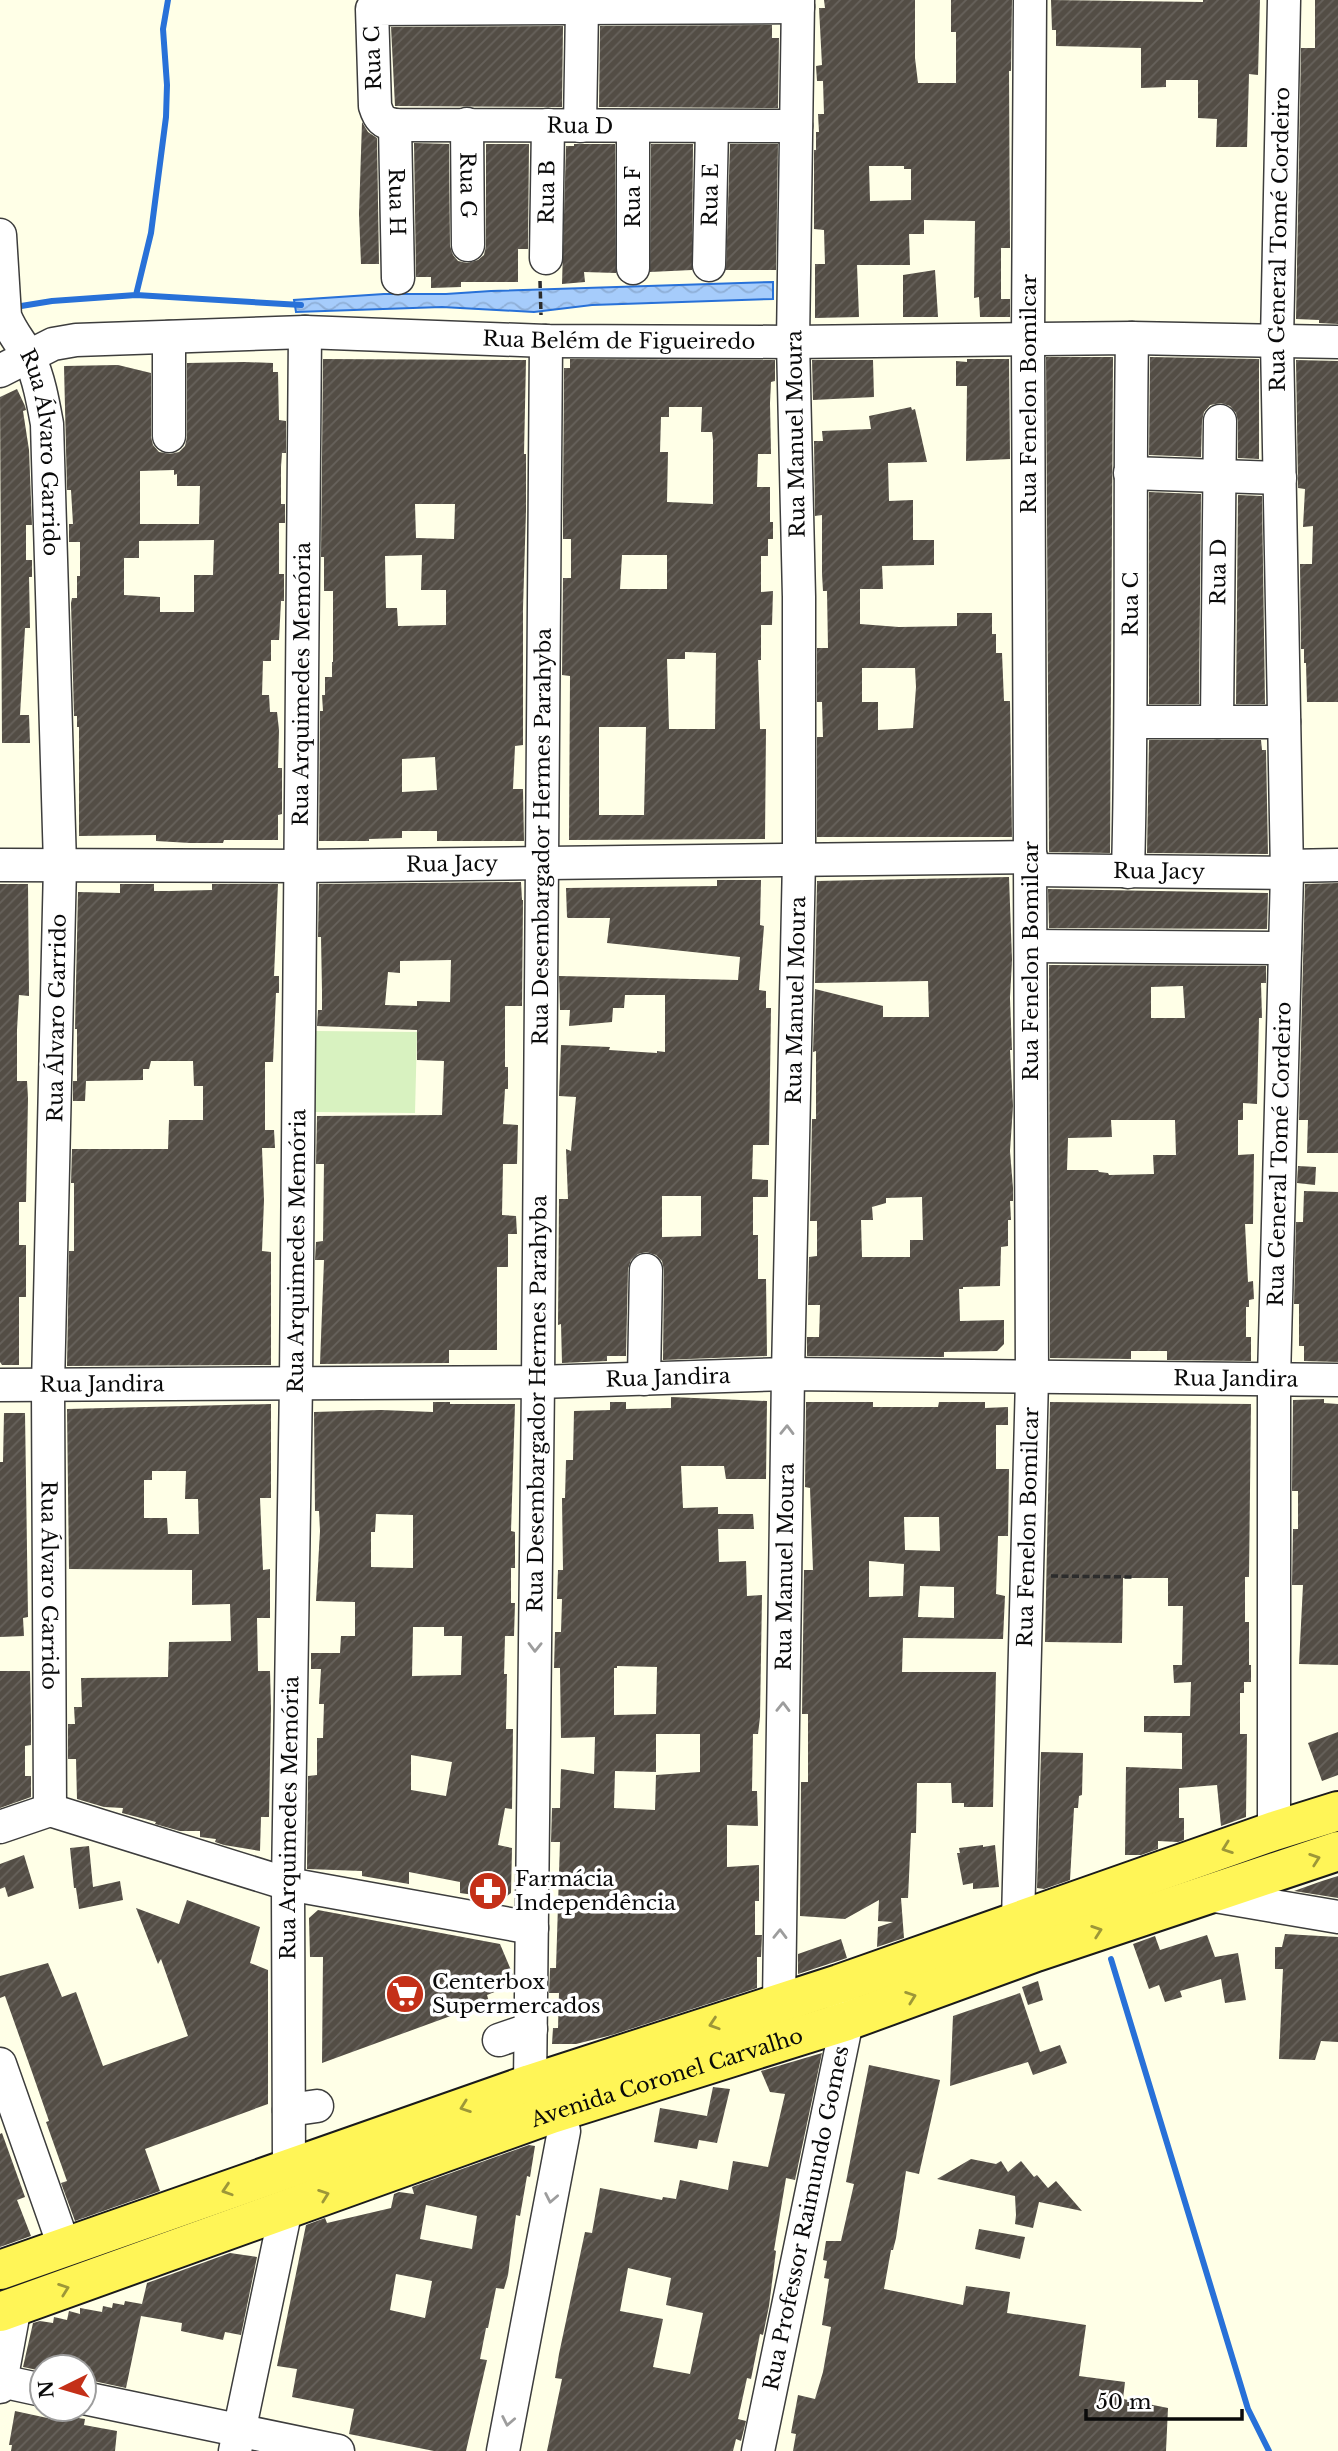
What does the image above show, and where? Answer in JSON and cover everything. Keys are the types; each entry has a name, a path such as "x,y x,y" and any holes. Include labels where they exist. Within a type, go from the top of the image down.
{"main road":[{"name":"Avenida Coronel Carvalho","path":"0,2270 289,2170 540,2099 843,2003 1027,1930 1151,1894 1274,1831 1338,1811"},
{"name":"Avenida Coronel Carvalho","path":"1151,1894 1209,1895 1338,1851"},
{"name":"Avenida Coronel Carvalho","path":"7,2309 286,2209 540,2099 779,2003 843,2003"}],"street":[{"name":"Rua Fenelon Bomilcar","path":"1027,1930 1027,1575 1032,1378 1028,339 1030,0"},
{"name":"Rua General Tomé Cordeiro","path":"1274,1831 1275,1379 1287,870 1277,341 1284,0"},
{"path":"580,126 582,7 798,4"},
{"name":"Rua Manuel Moura","path":"779,2003 799,859 799,597 793,342 798,4"},
{"name":"Rua C","path":"385,116 372,9 582,7"},
{"name":"Rua D","path":"385,116 467,124 796,126"},
{"name":"Rua H","path":"385,116 398,278"},
{"name":"Rua G","path":"467,124 468,245"},
{"name":"Rua B","path":"543,266 548,125"},
{"name":"Rua F","path":"633,126 633,268"},
{"name":"Rua E","path":"709,265 712,127"},
{"name":"Rua Álvaro Garrido","path":"0,235 4,304 16,340 29,356 36,373 47,424 60,864 48,1386 50,1810"},
{"name":"Rua Belém de Figueiredo","path":"0,371 52,344 76,340 306,332 544,329 793,342 1132,338 1338,342"},
{"name":"Rua Desembargador Hermes Parahyba","path":"503,2451 564,2131 540,2099 531,2029 543,861 544,329"},
{"name":"Rua Arquimedes Memória","path":"289,2170 303,2108 288,1884 296,1382 306,332"},
{"path":"169,337 169,436"},
{"name":"Rua C","path":"1128,872 1132,722 1129,473 1132,338"},
{"name":"Rua D","path":"1217,722 1220,421"},
{"path":"1129,473 1280,478"},
{"path":"1132,722 1284,722"},
{"name":"Rua Jacy","path":"0,865 300,866 799,859 1031,864 1128,872 1287,870 1338,865"},
{"path":"1031,946 1285,948"},
{"path":"644,1379 646,1270"},
{"name":"Rua Jandira","path":"0,1385 538,1382 788,1374 1338,1380"},
{"path":"0,1827 50,1810 288,1884 532,1928"},
{"path":"1209,1895 1338,1917"},
{"name":"Rua Professor Raimundo Gomes","path":"758,2451 843,2003"},
{"path":"499,2040 531,2029"},
{"path":"0,2064 64,2246"},
{"path":"237,2441 286,2209"},
{"path":"7,2309 1,2384 28,2388"},
{"path":"98,2402 237,2441 338,2451"}],"path":[{"path":"543,266 544,329"},
{"path":"1027,1575 1133,1577"}],"green space":[{"path":"316,1031 417,1032 415,1113 315,1112"}],"water":[{"path":"773,282 773,299 592,305 534,312 442,307 296,312 294,300 384,294"}],"building":[{"path":"824,0 915,0 918,83 956,83 956,32 951,32 951,0 1012,0 1009,71 1010,248 1001,248 1001,299 1010,299 1010,317 980,317 979,297 974,298 975,221 924,220 924,234 909,234 910,265 857,265 859,317 815,318 815,264 825,264 824,230 814,229 814,150 816,132 819,132 818,114 824,114 823,81 817,81 816,66 822,65 819,8 825,8","holes":["869,166 904,166 904,169 911,169 911,200 870,201"]},
{"path":"1051,0 1260,0 1258,75 1249,74 1247,147 1216,147 1217,119 1198,118 1198,80 1166,80 1166,87 1141,88 1141,48 1056,46 1056,30 1052,30"},
{"path":"1315,0 1338,0 1338,324 1296,319 1301,48 1315,48"},
{"path":"772,25 772,38 779,38 778,108 599,107 600,26"},
{"path":"563,26 562,107 395,106 391,27"},
{"path":"362,122 368,132 377,138 379,264 361,264 359,214"},
{"path":"414,143 449,144 450,246 458,261 467,263 484,255 486,246 486,144 529,144 528,249 518,249 518,282 461,282 461,287 431,288 431,277 416,277"},
{"path":"615,144 616,273 584,272 585,282 562,284 566,146"},
{"path":"651,144 693,144 692,270 650,272"},
{"path":"730,144 778,144 776,270 726,270"},
{"path":"935,270 938,317 903,317 903,275"},
{"path":"1046,357 1113,357 1110,853 1049,852"},
{"path":"1150,357 1259,359 1259,459 1238,458 1236,413 1230,406 1221,403 1210,405 1204,412 1201,457 1149,455"},
{"path":"323,359 526,360 523,745 515,746 513,789 523,789 524,841 437,841 437,831 402,831 402,838 319,841 320,711 323,711 325,677 332,677 333,662 333,591 324,591 324,557 321,557","holes":["415,504 455,504 454,539 416,538","422,555 421,590 446,590 446,625 398,626 397,608 386,608 385,556","435,757 437,790 402,792 402,759"]},
{"path":"570,359 775,360 775,381 771,382 770,403 771,454 758,454 757,487 770,487 770,522 773,522 773,539 768,539 768,556 761,556 761,592 773,591 772,625 761,625 761,660 758,660 760,729 766,729 765,839 569,840 570,676 562,675 563,578 571,578 571,539 563,539 564,368 570,368","holes":["669,407 702,407 701,432 712,432 713,440 713,504 667,502 668,452 660,452 661,417 669,417","622,555 667,555 667,589 620,589","685,652 716,653 715,729 669,729 667,659 685,659","599,727 646,727 644,815 599,815"]},
{"path":"967,359 1009,359 1010,459 966,461 967,386 956,386 956,361 967,362"},
{"path":"812,360 873,360 874,397 813,400"},
{"path":"1296,360 1338,361 1338,702 1307,702 1306,663 1304,649 1301,649 1300,564 1312,564 1313,526 1303,527 1305,489 1298,488"},
{"path":"187,363 273,363 273,372 278,372 279,420 286,421 286,453 282,453 281,467 281,504 285,504 285,523 279,523 279,574 284,574 284,601 281,601 279,640 271,640 271,661 263,661 262,695 269,695 270,712 277,712 279,730 278,768 282,768 282,814 278,815 278,840 190,843 156,841 156,835 79,836 79,727 77,716 74,716 71,603 72,598 77,598 80,542 69,542 69,524 73,524 71,490 67,490 64,366 118,365 151,373 151,437 159,452 170,454 179,452 185,446 187,437","holes":["174,470 174,475 177,474 177,486 200,486 199,524 140,524 140,471","214,540 213,575 194,575 194,612 160,612 160,597 124,595 124,558 139,558 139,541"]},
{"path":"17,389 26,410 23,411 29,450 32,525 26,525 26,560 32,560 32,577 29,577 30,628 25,628 20,715 29,715 30,743 2,743 0,397"},
{"path":"911,407 912,410 915,409 927,462 888,463 889,501 913,500 913,540 934,540 934,565 882,566 883,589 860,589 860,624 899,627 957,626 957,613 992,613 996,653 1002,653 1004,701 1010,701 1012,837 817,837 817,737 823,737 822,702 817,702 817,648 828,648 827,591 823,591 822,574 822,515 815,516 814,441 823,441 822,431 871,429 869,416","holes":["862,668 915,668 913,728 878,730 878,702 862,702"]},
{"path":"1149,492 1201,494 1199,704 1149,704"},
{"path":"1238,495 1262,496 1265,704 1236,704"},
{"path":"1149,740 1261,740 1262,750 1266,750 1268,854 1147,853"},
{"path":"1009,877 1013,1106 1010,1151 1013,1201 1010,1201 1008,1246 1001,1247 1000,1286 959,1289 960,1321 1004,1320 1004,1344 997,1351 944,1352 944,1357 807,1356 807,1337 819,1337 820,1305 808,1305 809,1257 817,1256 817,1221 810,1221 812,1119 816,1119 816,1051 813,1052 815,989 883,1006 883,1017 929,1017 928,981 815,983 817,881","holes":["922,1197 923,1240 910,1240 910,1257 862,1257 861,1220 873,1220 872,1207 886,1203 886,1198"]},
{"path":"717,880 761,880 760,925 764,926 759,990 766,991 766,1008 771,1008 769,1145 753,1145 752,1179 768,1180 768,1197 753,1197 753,1235 758,1235 758,1279 766,1279 767,1356 663,1360 664,1270 662,1261 656,1255 646,1252 631,1260 628,1269 626,1356 607,1356 607,1361 562,1363 561,1324 558,1325 559,1199 568,1199 566,1149 571,1151 576,1097 559,1096 561,1045 665,1052 665,995 625,995 624,1008 613,1008 612,1022 569,1026 570,1010 560,1010 559,976 738,980 740,957 607,943 610,918 568,918 566,888 717,886","holes":["662,1196 701,1196 701,1236 662,1237"]},
{"path":"521,882 522,1006 505,1006 505,1067 508,1067 508,1089 505,1089 503,1124 518,1125 517,1164 503,1164 502,1215 516,1216 517,1234 508,1234 508,1267 497,1267 497,1350 449,1350 449,1363 320,1364 324,1260 315,1260 316,1242 323,1241 324,1164 316,1164 317,1116 442,1115 444,1061 417,1060 417,1030 317,1026 318,1010 322,1010 321,937 318,937 319,884","holes":["451,960 450,1002 417,1001 417,1006 385,1005 388,972 400,973 400,961"]},
{"path":"1338,883 1338,1153 1307,1153 1308,1120 1299,1120 1305,884"},
{"path":"0,884 28,884 29,996 19,995 17,1030 17,1081 27,1081 28,1098 26,1202 19,1202 19,1245 26,1245 26,1297 19,1297 19,1365 2,1365 0,1362"},
{"path":"120,884 154,884 154,891 171,891 212,890 212,884 278,884 274,976 279,976 279,993 276,993 273,1062 265,1062 265,1130 274,1130 275,1148 262,1148 262,1251 271,1252 271,1365 67,1366 69,1251 74,1251 72,1149 168,1149 169,1120 203,1120 203,1086 194,1086 193,1061 151,1061 149,1069 143,1069 143,1080 86,1081 85,1101 73,1101 73,1081 77,1081 75,1029 78,892 120,893"},
{"path":"1048,889 1268,893 1267,929 1049,928"},
{"path":"1049,965 1266,966 1266,983 1261,983 1262,1018 1259,1018 1257,1104 1243,1103 1243,1120 1238,1120 1238,1155 1254,1154 1253,1224 1245,1224 1248,1282 1253,1281 1254,1299 1249,1300 1249,1307 1246,1307 1246,1337 1251,1337 1251,1361 1167,1360 1167,1351 1131,1351 1131,1359 1050,1358","holes":["1183,986 1185,1018 1151,1018 1151,987","1111,1120 1175,1120 1176,1155 1153,1155 1154,1174 1109,1175 1098,1170 1067,1170 1068,1138 1112,1137"]},
{"path":"1298,1166 1316,1167 1315,1185 1297,1183"},
{"path":"1304,1191 1338,1192 1338,1362 1304,1361 1304,1346 1299,1346 1299,1304 1294,1304 1296,1222 1303,1222"},
{"path":"671,1397 767,1401 766,1479 726,1479 724,1466 681,1466 683,1508 718,1507 718,1514 753,1514 754,1529 718,1529 719,1562 746,1561 747,1596 762,1595 760,1717 758,1734 753,1734 752,1791 757,1791 758,1826 727,1825 727,1867 759,1865 755,1935 762,1935 761,1957 757,1957 757,1988 612,2035 576,2044 552,2044 553,2028 558,2028 559,1993 549,1993 550,1968 556,1968 560,1842 551,1842 552,1808 560,1808 561,1769 594,1774 595,1737 561,1738 560,1668 554,1668 555,1632 561,1632 562,1599 557,1599 558,1570 563,1570 562,1498 565,1498 566,1460 573,1460 574,1411 610,1410 610,1402 626,1402 626,1409 671,1408","holes":["657,1667 656,1714 614,1715 614,1668","656,1734 700,1734 700,1772 656,1775 655,1810 614,1808 615,1771 656,1772"]},
{"path":"1324,1399 1324,1403 1338,1404 1338,1665 1299,1664 1303,1585 1292,1585 1293,1529 1298,1529 1298,1491 1292,1491 1293,1400"},
{"path":"433,1402 515,1404 511,1531 515,1532 515,1568 511,1568 511,1603 515,1603 514,1636 505,1636 504,1674 507,1674 506,1729 513,1729 512,1809 505,1808 498,1845 512,1848 511,1893 503,1899 460,1893 460,1882 409,1872 409,1884 362,1876 362,1871 307,1869 308,1776 317,1775 317,1738 323,1738 324,1704 319,1704 321,1669 311,1669 311,1653 340,1653 341,1636 355,1636 355,1602 316,1601 320,1531 319,1511 315,1511 314,1412 433,1412","holes":["376,1514 413,1515 413,1568 371,1567 371,1532 375,1532","413,1627 444,1627 444,1636 462,1636 461,1675 412,1676","411,1755 452,1762 446,1796 411,1790"]},
{"path":"806,1402 873,1402 873,1407 938,1407 939,1402 985,1402 985,1408 1008,1407 1008,1425 996,1425 996,1469 1009,1469 1008,1536 998,1536 996,1594 1005,1596 1003,1639 903,1638 902,1672 996,1672 993,1807 964,1807 964,1803 952,1803 951,1783 917,1783 916,1833 911,1833 908,1898 901,1898 904,1938 877,1947 878,1927 893,1922 878,1921 879,1900 845,1919 800,1916 801,1782 808,1782 808,1714 802,1714 804,1570 813,1570 810,1488 805,1487","holes":["904,1517 939,1517 940,1551 905,1550","869,1561 904,1564 903,1596 869,1597","920,1586 954,1587 954,1618 918,1617"]},
{"path":"1050,1402 1251,1404 1249,1577 1245,1577 1245,1622 1249,1622 1251,1682 1244,1682 1244,1693 1240,1693 1240,1734 1247,1734 1246,1817 1221,1826 1217,1785 1179,1788 1179,1818 1184,1818 1184,1840 1158,1841 1158,1849 1141,1855 1125,1855 1126,1767 1182,1769 1182,1733 1144,1732 1144,1716 1190,1716 1191,1682 1174,1683 1173,1665 1182,1665 1183,1606 1168,1606 1168,1578 1123,1578 1122,1643 1045,1642"},
{"path":"271,1404 271,1498 260,1498 263,1570 270,1569 270,1618 257,1618 258,1671 270,1671 271,1708 269,1817 261,1817 260,1851 224,1845 215,1842 216,1839 200,1837 200,1831 180,1831 122,1813 123,1808 104,1807 77,1799 76,1759 68,1759 68,1724 75,1724 74,1707 82,1707 81,1678 168,1677 169,1642 231,1641 230,1604 192,1605 192,1570 69,1569 67,1409","holes":["152,1471 186,1471 185,1499 198,1499 199,1534 168,1534 167,1518 144,1518 144,1480 152,1480"]},
{"path":"4,1413 25,1413 28,1617 23,1618 24,1636 0,1637 0,1462 3,1462"},
{"path":"0,1671 30,1671 31,1745 25,1746 25,1776 31,1776 31,1797 0,1808"},
{"path":"1338,1732 1338,1775 1322,1781 1308,1743"},
{"path":"1041,1752 1083,1753 1082,1795 1079,1796 1078,1808 1074,1808 1070,1880 1044,1889 1037,1888"},
{"path":"995,1845 999,1887 973,1889 973,1883 963,1885 957,1853 960,1853 959,1848"},
{"path":"89,1846 93,1887 120,1881 123,1900 79,1909 70,1848"},
{"path":"24,1855 34,1888 8,1897 5,1887 0,1889 0,1864"},
{"path":"1338,1876 1338,1898 1294,1891 1322,1881"},
{"path":"187,1900 260,1927 250,1963 268,1970 268,2104 145,2149 160,2191 75,2221 61,2183 67,2181 46,2122 49,2121 5,1996 0,1998 0,1976 48,1963 62,1997 76,1992 103,2066 188,2036 161,1959 158,1964 136,1908 179,1924"},
{"name":"Centerbox Supermercados","path":"318,1910 500,1944 513,1975 504,1979 507,1987 487,1995 489,2002 322,2063 323,1957 310,1957 309,1918"},
{"path":"1285,1934 1338,1937 1338,2042 1321,2041 1315,2060 1279,2059 1283,1969 1275,1969 1275,1947 1282,1947"},
{"path":"1207,1935 1215,1957 1238,1953 1246,2000 1225,2003 1221,1979 1180,1991 1182,1997 1165,2002 1159,1985 1149,1989 1133,1944 1155,1936 1160,1950"},
{"path":"841,1939 847,1958 798,1974 798,1954"},
{"path":"1038,1981 1043,2000 1028,2005 1022,1987"},
{"path":"1020,1993 1040,2052 1060,2045 1067,2063 1033,2075 1028,2062 950,2086 953,2016"},
{"path":"822,2053 795,2180 786,2178 774,2250 769,2306 751,2379 747,2378 738,2419 746,2421 741,2441 736,2439 733,2451 547,2451 562,2379 555,2378 559,2354 585,2232 592,2233 600,2188 662,2200 663,2197 676,2199 680,2180 728,2190 733,2161 768,2167 785,2094 770,2092 761,2071","holes":["628,2268 671,2278 666,2305 703,2313 690,2374 653,2367 663,2319 620,2311"]},
{"path":"869,2065 940,2080 919,2174 906,2171 896,2238 891,2250 884,2289 963,2305 966,2286 1010,2292 1007,2313 1086,2325 1079,2376 1125,2382 1123,2399 1168,2408 1166,2451 793,2451 796,2434 791,2433 798,2395 815,2399 823,2372 831,2327 822,2325 829,2279 824,2278 827,2261 823,2260 826,2241 841,2241 854,2184 846,2182"},
{"path":"713,2087 730,2089 717,2143 699,2140 697,2149 654,2142 660,2108 707,2116"},
{"path":"2,2133 25,2197 17,2200 31,2236 0,2247 0,2134"},
{"path":"529,2145 535,2146 520,2216 516,2215 508,2275 504,2289 496,2288 486,2328 480,2359 487,2360 466,2451 434,2451 349,2434 354,2409 292,2397 297,2369 277,2366 306,2225 325,2218 327,2223 391,2208 394,2194 414,2194 412,2187","holes":["426,2205 477,2216 472,2249 420,2239","396,2274 432,2281 425,2318 390,2310"]},
{"path":"971,2159 996,2164 1001,2161 1008,2172 1021,2161 1034,2177 1037,2175 1048,2188 1056,2181 1082,2211 1039,2202 1033,2228 1015,2224 1015,2196 937,2179"},
{"path":"979,2229 1025,2237 1020,2259 975,2249"},
{"path":"230,2253 257,2257 241,2335 225,2332 223,2340 181,2331 182,2323 141,2316 126,2388 98,2382 98,2353 28,2353 28,2368 23,2367 33,2323 53,2323 54,2317 67,2320 69,2311 80,2314 80,2308 102,2312 103,2306 112,2308 113,2303 124,2305 125,2301 142,2304 147,2283"},
{"path":"15,2411 28,2414 28,2423 84,2423 117,2431 115,2451 11,2451 12,2445 9,2445"}],"waterway":[{"path":"136,295 151,233 166,117 163,29 168,0"},
{"path":"15,307 52,301 136,295 301,305"},
{"path":"1111,1959 1248,2409 1269,2451"}],"place":[{"name":"Farmácia Independência","path":"488,1891"},
{"name":"Centerbox Supermercados","path":"405,1994"}]}
